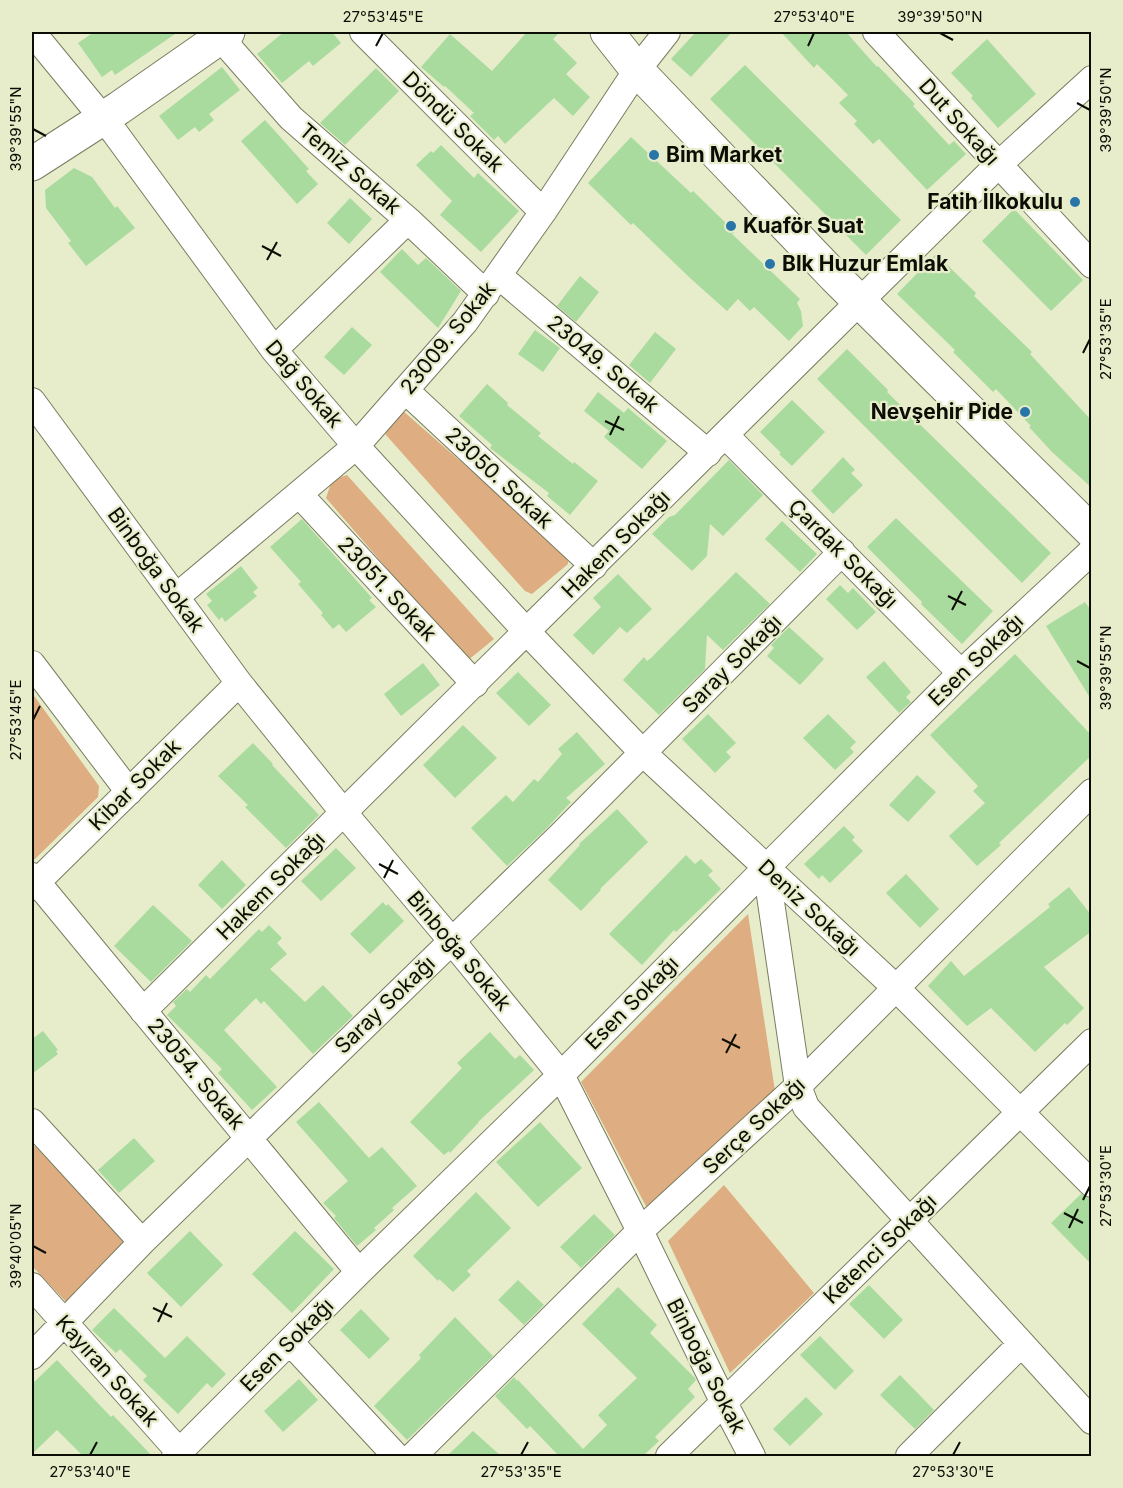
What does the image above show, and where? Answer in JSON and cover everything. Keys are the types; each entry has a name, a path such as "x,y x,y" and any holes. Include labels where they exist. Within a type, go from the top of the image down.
{"main road":[{"path":"607,32 637,70 859,302 1092,532"},
{"path":"32,164 225,34"}],"street":[{"name":"Dağ Sokak","path":"32,32 115,133 274,350 356,446 527,632"},
{"name":"Döndü Sokak","path":"363,32 543,212"},
{"name":"23009. Sokak","path":"176,597 356,446 465,322 543,212 637,70 667,32"},
{"name":"Dut Sokağı","path":"876,32 1092,266"},
{"name":"Temiz Sokak","path":"225,34 232,51 291,118 408,220 492,285"},
{"name":"Hakem Sokağı","path":"143,1011 998,165 1092,79"},
{"path":"274,350 408,220"},
{"name":"23049. Sokak","path":"492,285 716,444"},
{"name":"23050. Sokak","path":"405,390 594,566"},
{"name":"Binboğa Sokak","path":"32,401 239,683 561,1075 752,1456"},
{"name":"Çardak Sokağı","path":"716,444 842,552 961,673"},
{"name":"23051. Sokak","path":"299,494 475,684"},
{"name":"Esen Sokağı","path":"179,1455 359,1272 561,1075 961,673 1092,551"},
{"name":"Saray Sokağı","path":"32,1356 142,1242 644,753 842,552"},
{"name":"Deniz Sokağı","path":"527,632 644,753 895,987 1092,1184"},
{"path":"32,664 129,792"},
{"name":"Kibar Sokak","path":"33,882 129,792 239,683"},
{"name":"Serçe Sokağı","path":"413,1456 640,1231 798,1086 1092,792"},
{"path":"766,868 798,1086 806,1107 1092,1421"},
{"name":"23054. Sokak","path":"33,882 359,1272"},
{"name":"Ketenci Sokağı","path":"669,1456 1092,1042"},
{"path":"32,1125 142,1242"},
{"name":"Kayıran Sokak","path":"32,1286 179,1455"},
{"path":"290,1342 396,1456"},
{"path":"909,1456 1022,1344"}],"shaded area":[{"path":"403,411 568,555 568,564 532,594 525,591 386,435 385,426"},
{"path":"347,475 494,639 467,661 326,498 332,480"},
{"path":"32,693 99,786 98,797 35,859 32,859"},
{"path":"748,914 775,1091 648,1210 581,1082"},
{"path":"35,1146 126,1242 68,1304 32,1266 32,1149"},
{"path":"724,1185 814,1293 730,1373 668,1241"}],"building":[{"path":"94,32 178,32 115,75 112,70 102,77 78,43"},
{"path":"284,32 332,32 341,43 313,66 309,61 282,83 257,54"},
{"path":"527,32 560,32 553,39 577,63 566,74 590,97 573,116 554,98 505,144 498,136 494,140 470,116 474,113 421,67 450,34 492,71"},
{"path":"696,32 732,32 691,77 671,59"},
{"path":"781,32 846,32 877,67 915,104 913,106 949,145 954,141 966,154 927,190 879,139 873,144 854,124 857,121 839,103 848,95 817,64 814,68"},
{"path":"987,39 1036,94 998,128 951,73"},
{"path":"745,65 901,220 866,255 710,99"},
{"path":"222,67 240,90 209,114 214,120 199,132 195,127 178,140 159,116"},
{"path":"376,68 399,91 345,145 320,123"},
{"path":"265,120 309,169 306,171 318,184 297,204 241,141"},
{"path":"631,137 691,193 693,191 735,232 732,234 800,299 797,303 801,311 803,326 789,341 754,307 750,311 738,299 727,311 588,183"},
{"path":"441,145 474,178 478,173 519,211 481,252 440,215 452,201 416,165"},
{"path":"74,168 92,177 115,208 117,206 135,228 86,266 68,243 71,241 46,208 45,190"},
{"path":"350,198 372,219 349,244 327,223"},
{"path":"1014,209 1083,280 1051,311 982,241"},
{"path":"402,249 418,265 426,258 461,291 438,328 380,272"},
{"path":"936,254 976,293 974,296 1032,352 1030,354 1092,421 1092,488 1052,452 996,389 993,392 953,352 955,350 897,294"},
{"path":"580,276 599,292 576,322 557,306"},
{"path":"352,327 372,345 344,375 324,357"},
{"path":"535,330 560,348 543,372 518,354"},
{"path":"655,332 676,349 650,383 629,365"},
{"path":"847,349 888,390 887,392 1051,553 1022,583 817,379"},
{"path":"487,384 508,403 507,405 541,433 538,436 598,481 570,515 547,496 549,493 490,448 492,445 459,416"},
{"path":"598,392 624,413 628,408 667,441 642,469 604,437 609,431 584,411"},
{"path":"792,400 825,432 792,466 760,432"},
{"path":"843,457 855,470 851,473 863,485 833,514 811,491"},
{"path":"729,460 763,495 723,536 710,524 707,556 692,571 652,534 669,517 675,515"},
{"path":"896,518 993,611 962,644 867,547"},
{"path":"302,519 372,598 369,600 376,607 346,632 339,624 333,629 321,615 323,613 298,584 301,582 270,547"},
{"path":"782,521 817,554 800,572 765,539"},
{"path":"241,566 258,588 253,592 257,596 225,622 222,617 219,620 207,605 212,601 206,594"},
{"path":"736,572 770,604 723,650 707,635 705,669 659,715 623,680 644,657 647,661 651,658"},
{"path":"618,574 652,609 627,633 620,627 593,655 573,635 601,607 593,598"},
{"path":"840,585 848,593 853,588 876,612 857,630 826,599"},
{"path":"1085,602 1092,612 1092,701 1046,626"},
{"path":"789,627 824,659 800,685 767,656 774,648 771,645"},
{"path":"1015,654 1092,736 1092,755 977,866 949,836 985,803 973,791 978,786 930,735"},
{"path":"884,661 911,692 906,697 911,702 899,713 866,677"},
{"path":"423,663 440,685 401,716 384,694"},
{"path":"518,672 551,705 529,726 496,693"},
{"path":"708,714 736,743 726,752 731,757 715,773 682,739"},
{"path":"828,714 856,742 850,748 854,752 835,770 803,738"},
{"path":"463,725 497,758 455,798 423,765"},
{"path":"577,732 605,764 566,798 571,802 507,866 471,828 506,795 513,802 534,779 538,782 562,754 558,749"},
{"path":"253,743 319,815 286,848 245,807 248,805 218,776"},
{"path":"917,775 936,792 908,822 889,805"},
{"path":"617,809 648,842 581,911 548,880 579,844"},
{"path":"844,826 855,837 852,840 863,851 830,883 822,875 819,879 804,864"},
{"path":"336,848 356,868 321,901 301,881"},
{"path":"686,855 695,864 701,859 713,871 708,875 721,889 676,932 674,930 642,965 609,934"},
{"path":"222,860 246,885 222,909 198,885"},
{"path":"906,874 939,909 920,928 886,893"},
{"path":"1069,887 1092,916 1092,931 1044,967 1084,1008 1035,1052 991,1008 967,1026 928,986 951,961 964,976 1050,907 1048,904"},
{"path":"383,902 386,906 388,904 404,921 370,954 350,934"},
{"path":"153,905 192,941 151,982 114,946"},
{"path":"269,925 282,938 277,943 287,954 270,969 305,1002 323,985 353,1016 313,1054 264,1001 261,1004 256,998 224,1030 277,1087 252,1110 218,1073 222,1069 167,1015 176,1006 173,1002 187,989 190,992 206,975 210,979 259,929 262,932"},
{"path":"43,1031 58,1050 56,1051 58,1054 32,1074 32,1039"},
{"path":"490,1032 515,1059 520,1055 534,1070 478,1122 450,1153 449,1151 444,1155 410,1122 462,1068 457,1063"},
{"path":"319,1102 369,1158 382,1147 417,1186 392,1208 394,1210 374,1228 376,1230 357,1246 334,1218 336,1216 323,1203 348,1181 296,1122"},
{"path":"540,1122 582,1168 538,1207 496,1162"},
{"path":"134,1138 155,1161 119,1193 98,1170"},
{"path":"476,1192 511,1228 467,1271 471,1275 453,1292 439,1279 438,1281 413,1256"},
{"path":"1081,1194 1092,1200 1092,1265 1051,1223"},
{"path":"594,1214 615,1235 581,1268 560,1247"},
{"path":"190,1231 223,1265 181,1307 147,1273"},
{"path":"295,1231 334,1269 292,1313 252,1274"},
{"path":"518,1280 544,1305 524,1325 498,1300"},
{"path":"869,1285 903,1320 884,1339 849,1304"},
{"path":"618,1287 657,1325 650,1333 695,1378 696,1380 688,1389 695,1397 655,1437 659,1441 643,1456 559,1456 530,1426 527,1429 495,1396 514,1377 583,1449 607,1425 598,1415 637,1378 582,1324"},
{"path":"114,1308 165,1358 187,1336 226,1374 212,1388 207,1383 178,1414 143,1380 147,1376 120,1349 116,1353 92,1330"},
{"path":"361,1309 390,1339 369,1359 340,1330"},
{"path":"455,1317 493,1356 407,1440 374,1406 421,1358 419,1355"},
{"path":"820,1336 854,1371 835,1390 800,1355"},
{"path":"57,1360 152,1456 83,1456 57,1430 32,1454 32,1384"},
{"path":"900,1375 934,1410 915,1429 880,1395"},
{"path":"299,1379 318,1400 283,1432 264,1411"},
{"path":"806,1397 823,1414 790,1446 773,1429"},
{"path":"473,1431 501,1456 447,1456"}],"place":[{"name":"Bim Market","path":"654,155"},
{"name":"Fatih İlkokulu","path":"1075,202"},
{"name":"Kuaför Suat","path":"731,226"},
{"name":"Blk Huzur Emlak","path":"770,264"},
{"name":"Nevşehir Pide","path":"1025,412"}]}
